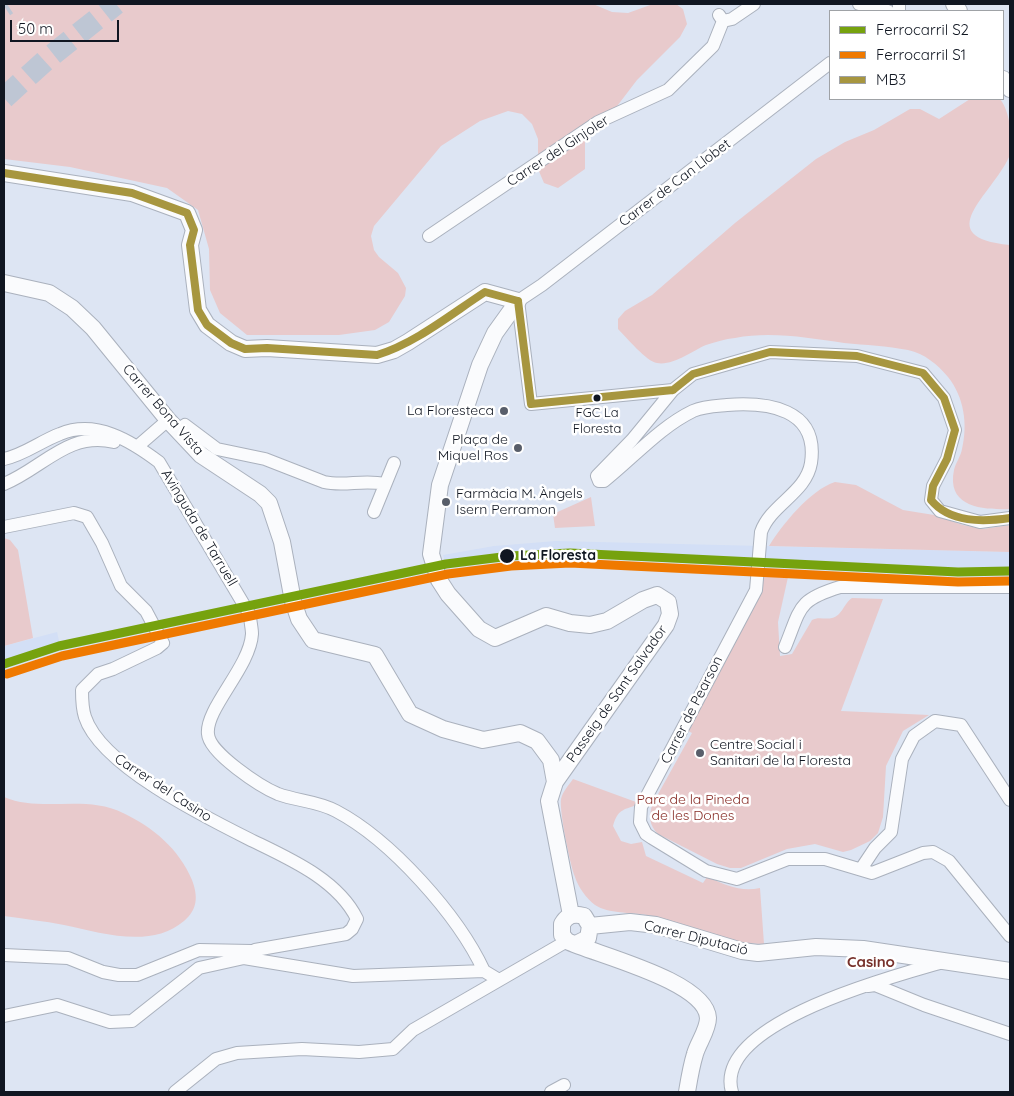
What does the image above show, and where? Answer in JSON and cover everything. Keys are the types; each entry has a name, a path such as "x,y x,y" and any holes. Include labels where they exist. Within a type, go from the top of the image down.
{"street":[{"name":"Carrer del Ginjoler","path":"429,236 598,122 668,90 713,46 721,18 732,19 754,4"},
{"path":"859,4 884,10"},
{"name":"Carrer de Can Llobet","path":"518,301 542,286 829,64"},
{"path":"4,173 132,193 187,213 194,230 190,245 198,310 207,325 231,343 244,349 267,348 378,355 394,350 408,342 485,292 518,301 531,404 673,390 693,374 770,352 857,356 923,373 944,398 955,430 948,459 933,486 931,500 940,511 980,522 1010,518"},
{"name":"Carrer Bona Vista","path":"4,283 49,293 72,308 93,328 173,425 209,463 260,494 269,503 282,542 293,601 299,619 313,640 374,655 410,714 443,729 483,740 520,733 537,741 551,760 555,782"},
{"name":"Passeig de Sant Salvador","path":"518,301 495,333 480,365 440,485 431,554 439,580 453,600 478,629 495,638 546,616 570,623 590,625 607,621 643,600 657,595 668,602 670,614 666,625 555,782"},
{"name":"Carrer de Pearson","path":"673,390 632,440 597,476 599,481 604,481 681,418 705,406 736,404 775,406 791,414 804,428 810,446 810,464 804,482 769,516 761,532 756,590 641,807 640,822 646,834 706,871 737,879 788,859 825,859 872,873 923,853 933,852 948,861 1010,936"},
{"path":"4,484 18,478 72,443 87,439 102,439 138,446 173,425 185,425 217,449 265,459 324,482 333,484 369,481 385,484"},
{"name":"Avinguda de Tarruell","path":"4,459 18,456 61,433 96,429 138,446 159,462 250,615 252,634 245,659 209,721 207,735 217,751 244,774 278,794 335,810 367,830 425,886 447,911 465,934 484,971"},
{"path":"374,512 394,463"},
{"name":"Carrer del Casino","path":"4,527 74,513 87,517 102,543 121,586 140,602 161,636 163,643 157,648 98,674 82,690 85,718 114,758 215,822 306,869 343,897 357,919 352,929 346,934 250,954"},
{"path":"785,647 801,607 813,596 840,587 1010,587"},
{"path":"861,869 875,848 891,832 902,758 914,736 935,721 961,725 1010,800"},
{"path":"555,782 549,801 571,915"},
{"path":"175,1092 216,1059 237,1053 302,1050 359,1052 393,1049 413,1030 499,980 573,942 588,938 590,926 584,916 571,915 564,920 561,929 573,942 662,977 696,997 707,1010 708,1021 695,1053 687,1092"},
{"name":"Carrer Diputació","path":"590,926 630,922 656,925 726,947 758,953 840,947 1010,971"},
{"path":"4,955 68,958 103,972 119,975 137,974 199,950 250,954 353,976 484,971 499,980"},
{"path":"4,1016 57,1005 110,1022 132,1021 199,968 250,954"},
{"path":"732,1092 731,1071 749,1044 762,1034 820,1002 861,987 943,962"},
{"path":"861,987 875,985 924,1005 1010,1034"},
{"path":"551,1092 564,1084"}],"shaded area":[{"path":"556,541 1010,552 1010,576 751,567 560,556 446,566 443,555 494,546"},
{"path":"57,632 61,650 4,669 4,646"}],"green space":[{"path":"4,4 593,4 612,12 628,13 653,4 676,4 683,9 687,24 680,37 637,80 608,118 585,138 585,169 558,188 544,183 538,169 538,139 532,124 522,114 508,111 480,121 441,146 374,226 371,236 374,250 379,257 398,273 406,288 405,296 389,322 375,330 339,335 247,335 220,313 210,290 209,249 198,210 167,188 70,167 4,159"},
{"path":"968,100 1001,100 1009,119 1011,143 1009,157 980,199 973,212 970,224 973,233 986,240 1010,245 1010,509 989,509 969,504 961,499 956,492 953,483 954,470 961,452 965,430 961,402 948,377 935,364 920,354 892,348 790,336 762,335 731,338 706,345 676,360 657,363 642,354 618,329 618,319 625,311 652,295 735,223 816,159 845,142 874,130 910,109 920,109 939,119"},
{"path":"835,482 856,485 903,510 934,515 963,525 983,529 1010,525 1010,552 769,546 781,528 807,500 816,492"},
{"path":"591,497 595,526 555,528 553,514"},
{"path":"4,538 10,540 18,550 33,638 4,646"},
{"name":"Parc de la Pineda de les Dones","path":"781,575 788,577 778,622 780,656 792,654 812,620 835,617 852,598 883,599 841,711 929,715 903,731 886,766 883,817 878,833 870,841 843,852 815,844 787,849 741,868 730,868 717,864 658,834 651,824 651,809 692,733 688,731 763,576"},
{"path":"573,779 636,802 634,806 620,812 613,826 621,841 631,844 642,842 646,856 703,883 707,877 739,888 760,888 764,944 720,937 662,918 607,910 595,905 583,893 576,881 563,825 561,799"},
{"path":"4,797 18,802 33,804 94,805 123,813 145,825 164,840 187,869 196,897 192,912 184,921 171,930 157,935 142,937 110,935 4,916"}],"tunnel":[{"path":"4,98 47,59 116,4"}],"rail line":[{"name":"S2","path":"4,664 59,646 446,564 510,556 570,553 958,572 1010,571"},
{"name":"S1","path":"7,674 62,656 448,574 511,566 570,563 958,582 1010,581"}],"transit line":[{"name":"MB3","path":"4,173 132,193 187,213 194,230 190,245 198,310 207,325 231,343 245,349 267,348 377,355 419,336 485,292 518,301"},
{"name":"MB3","path":"518,301 531,404"},
{"name":"MB3","path":"673,390 693,374 770,352 857,356 923,373 944,398 955,430 947,459 933,486 931,500 939,508 957,517 978,520 1010,518"},
{"name":"MB3","path":"531,404 673,390"}],"place":[{"name":"FGC La Floresta","path":"597,398"},
{"name":"La Floresteca","path":"504,411"},
{"name":"Plaça de Miquel Ros","path":"518,448"},
{"name":"Farmàcia M. Àngels Isern Perramon","path":"446,502"},
{"name":"La Floresta","path":"507,556"},
{"name":"Centre Social i Sanitari de la Floresta","path":"700,753"}],"district":[{"name":"Casino","path":"871,962"}]}
